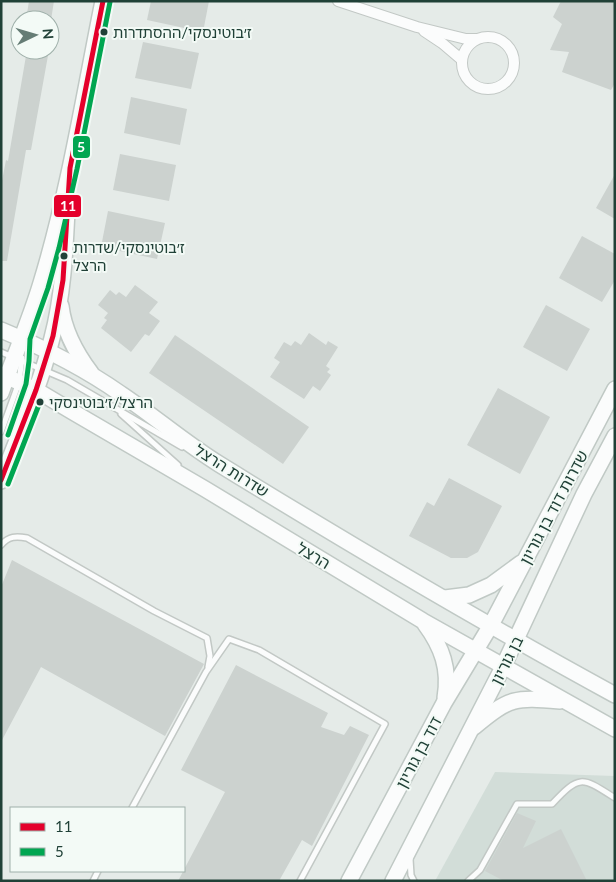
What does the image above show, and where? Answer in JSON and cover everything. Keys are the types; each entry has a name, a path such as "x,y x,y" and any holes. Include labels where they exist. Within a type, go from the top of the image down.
{"main road":[{"path":"1,393 9,377 13,357 22,338 44,275 70,168 104,1"},
{"path":"1,481 36,390 48,352 60,297 65,255 70,168"},
{"path":"60,297 64,320 72,346 94,376"},
{"path":"1,330 22,338"},
{"name":"שדרות הרצל","path":"22,338 94,376 121,393 218,463 444,598"},
{"name":"שדרות הרצל","path":"9,377 36,390 205,489"},
{"name":"שדרות דוד בן גוריון","path":"491,625 615,389"},
{"name":"בן גוריון","path":"393,881 503,667 584,494 615,436"},
{"name":"הרצל","path":"205,489 423,620"},
{"path":"444,598 469,595 491,585 525,560"},
{"path":"444,598 615,695"},
{"path":"423,620 615,729"},
{"path":"423,620 442,652 447,686 444,703"},
{"name":"דוד בן גוריון","path":"349,881 444,703 491,625"},
{"path":"468,733 493,711 508,702 532,699 565,702"}],"street":[{"path":"338,1 417,27 466,39 488,36 505,42 511,49 514,65 508,79 503,84 492,88 478,87 467,78 464,73 462,60 466,48 476,39"},
{"path":"417,27 442,43 462,60"}],"lane":[{"path":"13,357 67,380 172,442 218,463"},
{"path":"1,432 9,377"},
{"path":"111,405 205,489"},
{"path":"1,545 9,538 17,536 27,538 154,611 207,638 210,656 206,672"},
{"path":"133,807 206,672 229,639 259,650 385,724 300,881"},
{"path":"468,881 480,870 517,804 552,804 569,785 582,781 594,784 615,798"},
{"path":"410,848 411,876 414,881"}],"shaded area":[{"path":"495,772 615,776 615,881 435,881"}],"building":[{"path":"29,1 54,1 53,10 28,10"},
{"path":"151,1 209,1 203,32 147,20"},
{"path":"561,1 615,1 615,83 611,90 562,72 569,52 550,50 562,24 553,17"},
{"path":"143,42 199,53 191,89 135,78"},
{"path":"25,60 47,60 31,150 26,150 7,261 1,261 1,186 6,160 8,161"},
{"path":"131,97 187,109 180,145 124,133"},
{"path":"120,154 176,165 169,201 113,190"},
{"path":"615,174 615,219 596,208"},
{"path":"108,211 165,223 157,259 101,247"},
{"path":"582,236 615,254 615,280 602,302 559,278"},
{"path":"135,285 158,302 149,313 160,321 149,336 145,334 131,352 101,328 107,320 104,318 108,313 98,305 110,290 116,295 119,292 126,297"},
{"path":"546,305 590,329 567,371 523,347"},
{"path":"309,333 326,345 328,341 338,347 326,366 330,369 327,372 331,375 320,391 313,386 304,399 270,377 280,362 274,358 284,342 291,346 295,341 301,345"},
{"path":"175,335 309,427 283,464 149,373"},
{"path":"498,388 550,417 520,474 467,445"},
{"path":"449,478 502,506 478,552 467,558 451,558 409,536 427,502 434,506"},
{"path":"12,560 204,664 165,736 41,667 1,742 1,587"},
{"path":"236,665 328,713 321,727 344,735 350,726 369,735 312,846 302,840 279,881 178,881 183,872 185,872 185,868 225,792 181,770"},
{"path":"517,813 536,821 523,848 561,829 587,881 504,881 485,871"}],"transit line":[{"name":"11","path":"1,480 36,390 53,336 63,280 70,168 103,1"},
{"name":"5","path":"8,435 26,384 30,339 48,288 59,248 77,169 110,2"},
{"name":"5","path":"8,484 40,402"}],"place":[{"name":"ז׳בוטינסקי/ההסתדרות","path":"104,32"},
{"name":"ז׳בוטינסקי/שדרות הרצל","path":"64,256"},
{"name":"הרצל/ז׳בוטינסקי","path":"40,402"}]}
